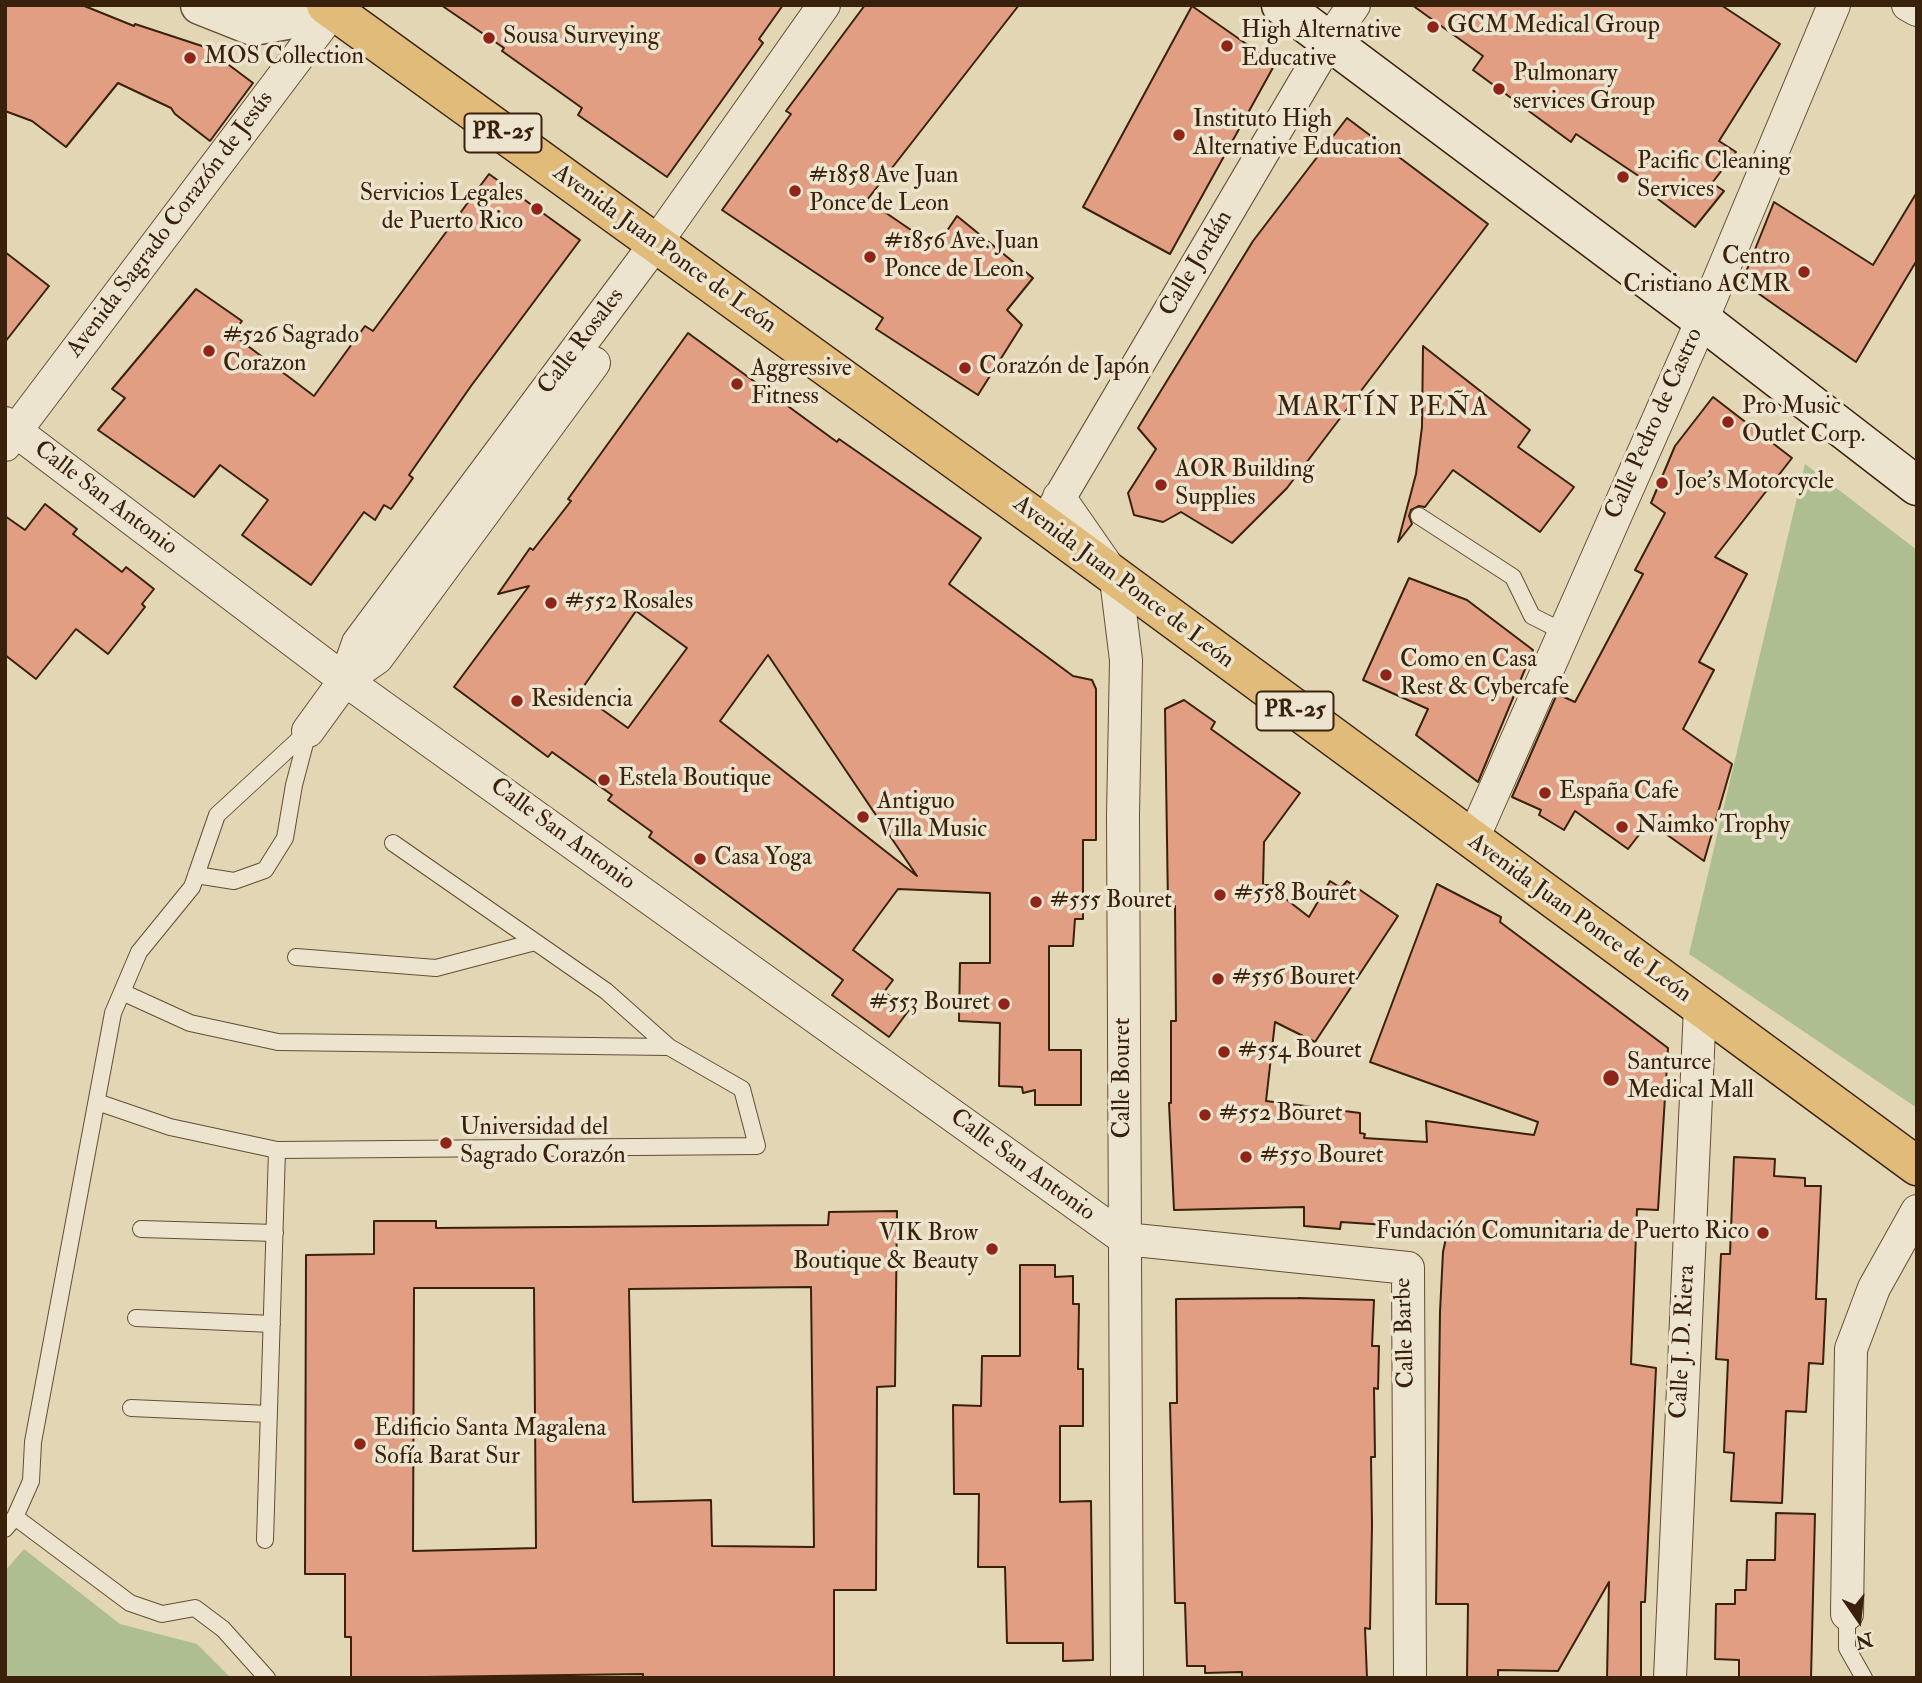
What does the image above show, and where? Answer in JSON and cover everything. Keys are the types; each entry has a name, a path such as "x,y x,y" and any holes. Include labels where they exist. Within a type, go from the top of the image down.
{"main road":[{"path":"200,5 253,26 332,7"},
{"path":"1281,5 1702,320 1917,486"},
{"name":"Avenida Juan Ponce de León","path":"332,7 664,250 1051,510 1116,579 1917,1166"}],"street":[{"name":"Calle Rosales","path":"308,731 345,680 377,658 664,250 824,5"},
{"name":"Calle Jordán","path":"1051,510 1328,42 1354,5"},
{"name":"Calle Pedro de Castro","path":"1472,841 1562,631 1702,320 1834,5"},
{"path":"1908,5 1917,10"},
{"name":"Avenida Sagrado Corazón de Jesús","path":"9,433 332,7"},
{"name":"Calle San Antonio","path":"9,433 345,680 1125,1239"},
{"name":"Calle Bouret","path":"1116,579 1126,660 1123,815 1128,1678"},
{"name":"Calle J. D. Riera","path":"1671,1678 1700,1007"},
{"path":"1847,1614 1851,1349 1874,1288 1917,1211"},
{"name":"Calle Barbe","path":"1125,1239 1408,1268 1410,1678"}],"lane":[{"path":"1419,516 1513,577 1532,616 1562,631"},
{"path":"267,1678 223,1629 195,1608 162,1614 130,1603 10,1523 31,1481 33,1442 113,1013 139,952 192,887 217,815 308,731"},
{"path":"196,875 234,881 265,870 285,838 294,785 308,731"},
{"path":"97,1102 170,1127 277,1150 757,1146 742,1089 669,1047 606,991 393,842"},
{"path":"296,957 436,968 536,942"},
{"path":"122,992 190,1023 278,1042 669,1047"},
{"path":"265,1540 277,1150"},
{"path":"141,1229 275,1233"},
{"path":"136,1318 272,1324"},
{"path":"131,1408 269,1413"},
{"path":"1847,1614 1847,1648 1864,1678"}],"green space":[{"path":"1805,464 1917,550 1917,1108 1689,954"},
{"path":"24,1549 120,1624 197,1644 231,1678 5,1678 5,1571"}],"building":[{"path":"5,5 82,5 134,26 135,24 205,47 253,83 210,141 171,108 118,83 66,147 32,121 5,111"},
{"path":"441,5 783,5 759,39 763,43 667,177 578,115 582,108 502,51 504,48"},
{"path":"865,5 1019,5 867,200 936,247 957,216 1033,278 1007,310 1022,325 978,395 876,329 883,318 722,210 791,114 786,111"},
{"path":"1412,5 1721,5 1780,44 1719,141 1736,152 1712,183 1724,191 1695,227 1650,193 1655,187 1576,134 1571,142 1473,70 1483,56"},
{"name":"Instituto High Alternative Education","path":"1192,6 1275,64 1170,254 1083,207"},
{"path":"1347,118 1488,224 1287,488 1232,543 1181,512 1163,522 1134,515 1128,493 1156,449 1138,428 1253,241"},
{"path":"489,174 580,240 471,386 409,475 413,478 391,509 384,505 375,520 364,512 311,585 242,535 268,500 220,465 194,497 98,430 125,398 112,389 196,289 242,321 232,334 314,396 365,326 373,331"},
{"name":"Centro Cristiano ACMR","path":"1917,192 1917,260 1856,362 1742,282 1774,202 1873,265"},
{"path":"5,252 49,286 5,342"},
{"path":"688,333 837,442 839,439 981,538 949,584 1073,676 1092,680 1096,689 1096,840 1083,840 1083,919 1075,919 1073,946 1049,946 1049,1050 1081,1050 1081,1105 1035,1105 1035,1090 1023,1093 1022,1087 999,1086 1000,1023 959,1021 960,963 990,963 990,893 898,889 853,950 893,980 884,992 909,1010 889,1037 832,995 843,980 649,837 652,832 608,800 612,795 552,752 548,757 454,687 529,586 498,594 530,548 533,550 571,501 568,499","holes":["636,611 687,648 628,728 579,693","768,655 917,876 720,721"]},
{"path":"1423,346 1530,430 1518,447 1574,487 1540,532 1453,470 1425,507 1419,506 1411,510 1409,516 1412,524 1398,542 1416,474 1422,427"},
{"path":"1713,397 1792,458 1715,557 1747,574 1699,662 1714,670 1683,729 1732,764 1704,861 1649,822 1628,849 1575,811 1564,830 1539,815 1541,810 1512,797 1557,694 1575,702 1643,574 1635,570 1665,513 1651,503 1675,446"},
{"path":"45,504 77,529 73,534 122,572 126,567 154,589 142,604 145,607 108,654 76,629 36,679 5,655 5,516 25,530"},
{"path":"1409,578 1467,600 1533,650 1478,782 1416,735 1428,709 1363,680"},
{"path":"1184,700 1215,722 1211,729 1300,793 1264,842 1263,885 1268,885 1309,917 1330,881 1341,888 1347,881 1398,916 1315,1042 1275,1022 1266,1101 1360,1113 1360,1133 1365,1134 1364,1138 1427,1142 1426,1121 1534,1135 1538,1122 1370,1062 1437,884 1501,917 1500,922 1668,1048 1658,1210 1637,1209 1631,1364 1656,1368 1645,1602 1641,1602 1641,1678 1607,1678 1609,1582 1558,1671 1498,1670 1498,1678 1467,1678 1468,1604 1436,1604 1440,1312 1443,1252 1448,1229 1341,1222 1340,1229 1304,1226 1304,1207 1174,1210 1169,1103 1171,1021 1176,1021 1175,906 1168,906 1165,709"},
{"path":"1734,1157 1775,1159 1774,1176 1805,1178 1805,1186 1821,1186 1816,1299 1826,1299 1823,1364 1809,1363 1806,1412 1786,1411 1782,1503 1731,1501 1734,1453 1724,1452 1728,1360 1716,1359 1721,1254 1730,1254"},
{"name":"Edificio Santa Magalena Sofía Barat Sur","path":"897,1211 895,1386 877,1387 876,1590 834,1590 834,1678 643,1678 643,1674 351,1678 351,1637 345,1637 345,1574 305,1574 306,1255 374,1254 374,1221 436,1221 436,1228 828,1225 829,1212","holes":["811,1287 814,1547 712,1546 711,1500 633,1502 629,1289","414,1288 534,1288 536,1548 413,1551"]},
{"path":"1020,1265 1055,1265 1055,1277 1073,1276 1073,1304 1079,1304 1078,1369 1083,1369 1083,1426 1060,1426 1060,1502 1091,1501 1093,1660 1063,1661 1063,1643 1007,1643 1005,1567 978,1567 979,1494 954,1494 953,1405 981,1406 982,1356 1020,1356"},
{"path":"1176,1299 1374,1300 1372,1346 1379,1346 1378,1389 1374,1388 1375,1457 1371,1457 1370,1629 1365,1628 1367,1678 1242,1678 1242,1672 1205,1673 1205,1666 1187,1666 1185,1603 1175,1603 1170,1403 1177,1403"},
{"path":"1776,1513 1815,1514 1811,1678 1739,1678 1739,1660 1715,1659 1716,1604 1735,1604 1735,1590 1746,1590 1747,1560 1775,1560"}],"place":[{"name":"GCM Medical Group","path":"1433,27"},
{"name":"Sousa Surveying","path":"489,38"},
{"name":"High Alternative Educative","path":"1227,46"},
{"name":"MOS Collection","path":"190,58"},
{"name":"Pulmonary services Group","path":"1499,89"},
{"name":"Instituto High Alternative Education","path":"1179,135"},
{"name":"Pacific Cleaning Services","path":"1623,177"},
{"name":"#1858 Ave Juan Ponce de Leon","path":"795,191"},
{"name":"Servicios Legales de Puerto Rico","path":"537,209"},
{"name":"#1856 Ave. Juan Ponce de Leon","path":"870,257"},
{"name":"Centro Cristiano ACMR","path":"1804,272"},
{"name":"#526 Sagrado Corazon","path":"209,351"},
{"name":"Corazón de Japón","path":"965,368"},
{"name":"Aggressive Fitness","path":"737,384"},
{"name":"Pro Music Outlet Corp.","path":"1728,422"},
{"name":"Joe's Motorcycle","path":"1662,483"},
{"name":"AOR Building Supplies","path":"1161,485"},
{"name":"#552 Rosales","path":"551,603"},
{"name":"Como en Casa Rest & Cybercafe","path":"1386,675"},
{"name":"Residencia","path":"517,701"},
{"name":"Estela Boutique","path":"604,780"},
{"name":"España Cafe","path":"1545,793"},
{"name":"Antiguo Villa Music","path":"863,817"},
{"name":"Naimko Trophy","path":"1622,827"},
{"name":"Casa Yoga","path":"700,859"},
{"name":"#558 Bouret","path":"1220,895"},
{"name":"#555 Bouret","path":"1036,902"},
{"name":"#556 Bouret","path":"1218,979"},
{"name":"#553 Bouret","path":"1004,1004"},
{"name":"#554 Bouret","path":"1224,1052"},
{"name":"Santurce Medical Mall","path":"1611,1078"},
{"name":"#552 Bouret","path":"1205,1115"},
{"name":"Universidad del Sagrado Corazón","path":"446,1143"},
{"name":"#550 Bouret","path":"1246,1157"},
{"name":"Fundación Comunitaria de Puerto Rico","path":"1763,1233"},
{"name":"VIK Brow Boutique & Beauty","path":"992,1249"},
{"name":"Edificio Santa Magalena Sofía Barat Sur","path":"360,1444"}],"district":[{"name":"MARTÍN PEÑA","path":"1383,409"}]}
